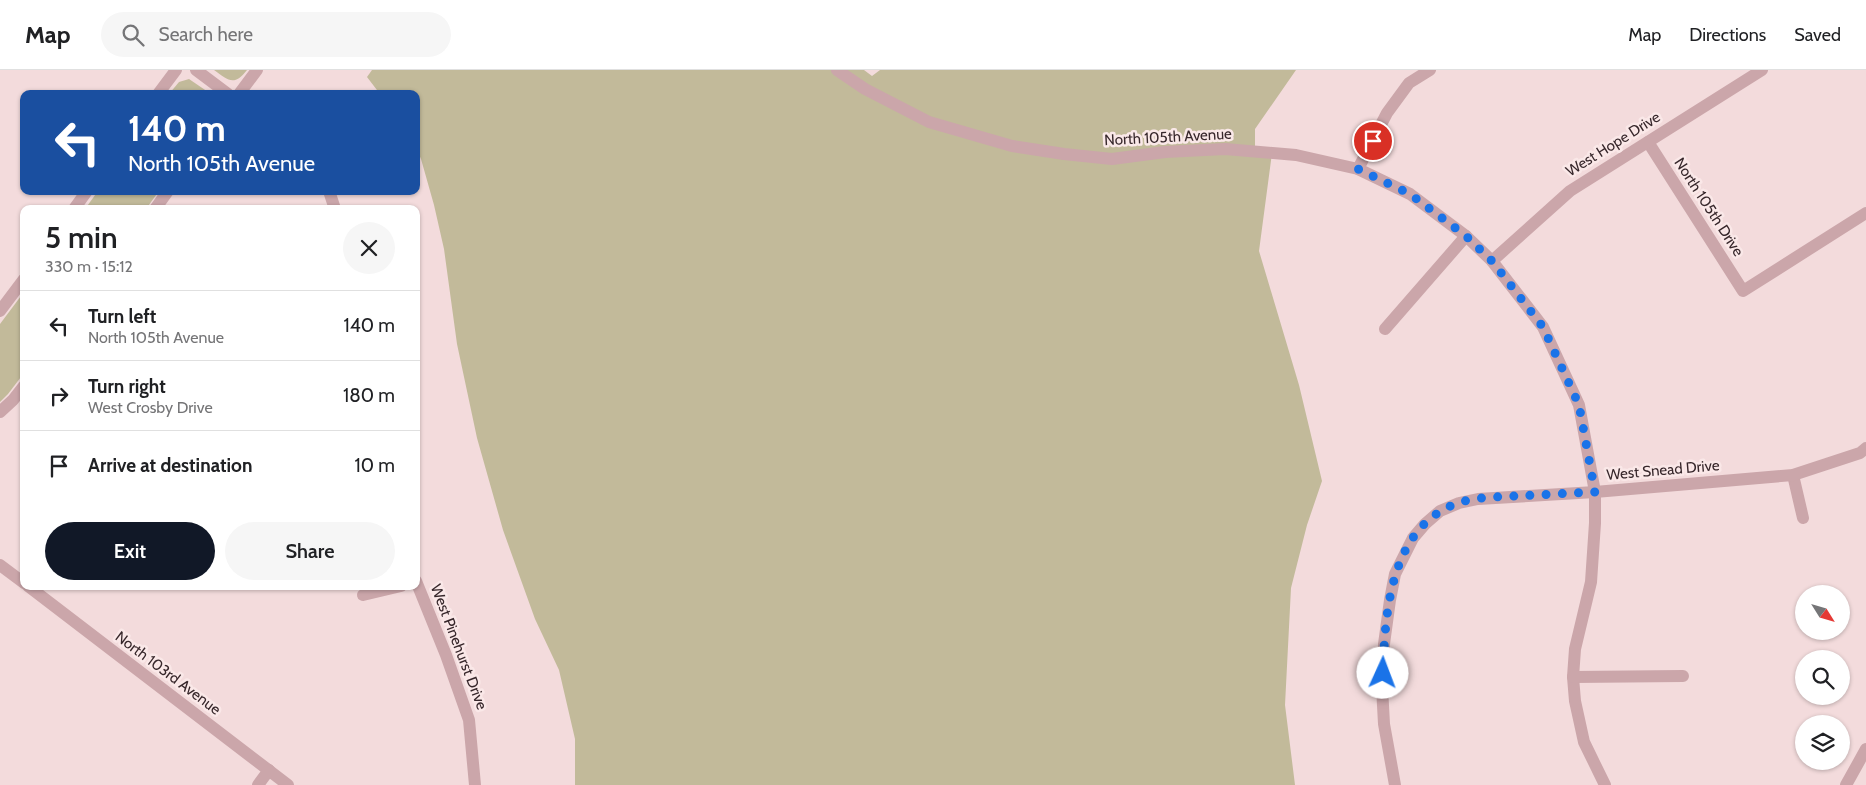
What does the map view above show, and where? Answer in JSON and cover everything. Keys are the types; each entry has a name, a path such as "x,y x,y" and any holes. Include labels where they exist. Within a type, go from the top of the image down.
{"street":[{"path":"161,90 176,70"},
{"path":"196,70 223,90"},
{"path":"242,90 257,70"},
{"name":"North 105th Avenue","path":"837,70 865,89 929,122 1012,146 1112,159 1164,152 1224,149 1296,155 1358,169 1410,194 1466,236 1492,261 1543,327 1579,405 1595,492 1594,549 1591,582 1575,649 1573,677 1575,701 1584,742 1605,785"},
{"path":"1358,169 1392,105 1409,83 1430,70"},
{"name":"West Hope Drive","path":"1492,261 1570,191 1762,70"},
{"name":"North 105th Drive","path":"1648,142 1743,291 1866,213"},
{"path":"1385,329 1466,236"},
{"path":"0,311 20,284"},
{"path":"0,412 20,391"},
{"name":"West Snead Drive","path":"1395,785 1384,724 1382,687 1384,644 1390,600 1396,574 1412,538 1440,511 1478,498 1595,492 1794,475 1860,453 1866,448"},
{"path":"1794,475 1803,518"},
{"path":"0,565 20,580"},
{"name":"North 103rd Avenue","path":"33,590 288,785"},
{"path":"363,595 384,590"},
{"name":"West Pinehurst Drive","path":"419,590 446,655 469,720 475,785"},
{"path":"1573,677 1683,676"},
{"path":"1846,785 1866,749"},
{"path":"258,785 269,770"}],"shaded area":[{"path":"214,70 247,70 238,79 231,80"},
{"path":"372,70 864,70 872,76 880,70 1296,70 1255,129 1255,151 1272,153 1259,251 1299,385 1322,481 1307,525 1291,588 1285,705 1295,785 575,785 575,739 559,670 535,619 503,530 477,438 457,344 444,249 420,157 420,90 377,90 367,77"},
{"path":"189,79 205,90 172,90 179,82"},
{"path":"95,195 156,195 149,205 88,205"},
{"path":"20,297 20,378 0,402 0,324"}],"route":[{"path":"1373,141 1358,169 1410,194 1466,236 1492,261 1543,327 1579,405 1595,492 1478,498 1440,511 1412,538 1396,574 1390,600 1384,644 1383,673"}]}
